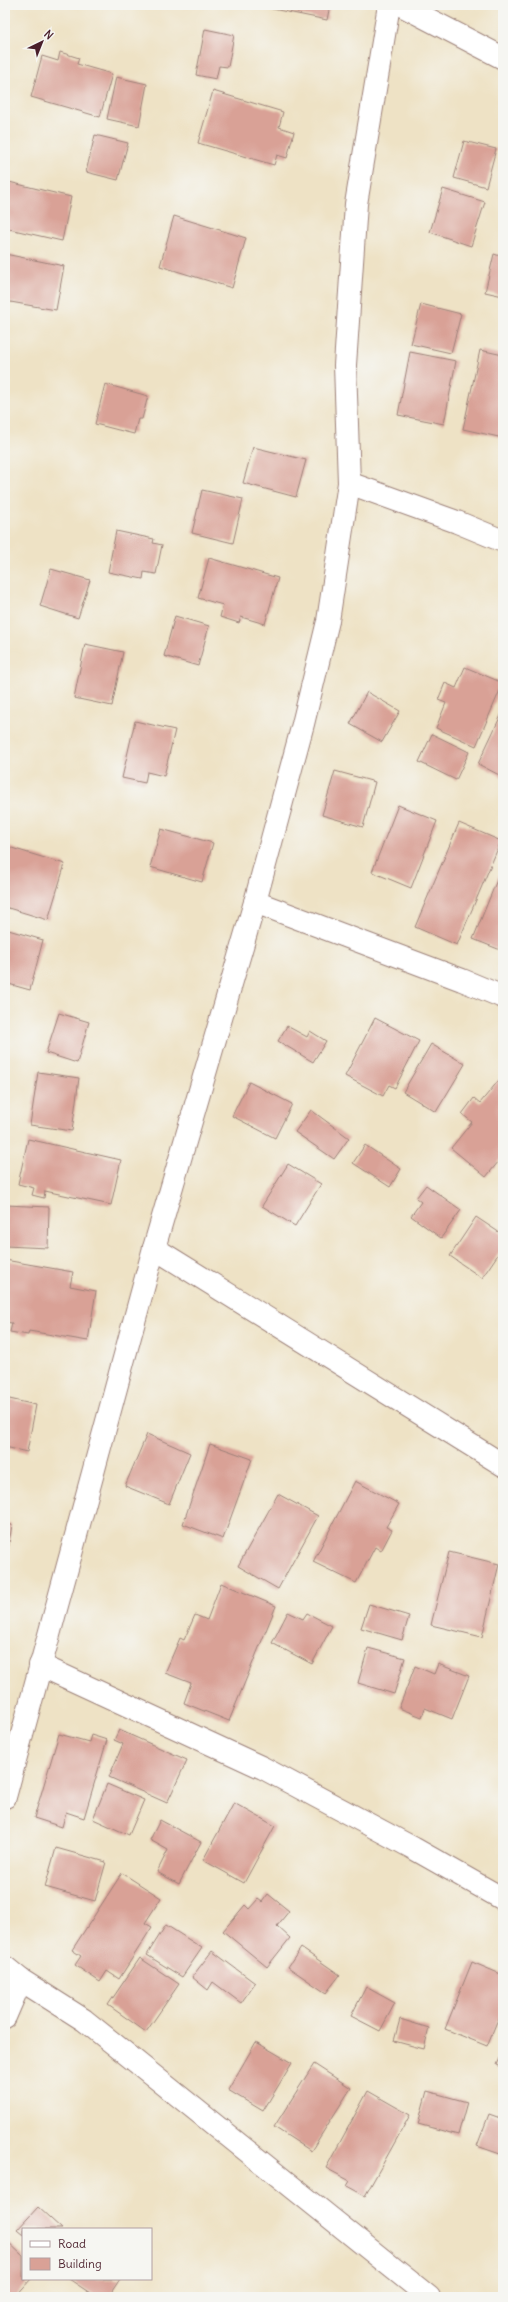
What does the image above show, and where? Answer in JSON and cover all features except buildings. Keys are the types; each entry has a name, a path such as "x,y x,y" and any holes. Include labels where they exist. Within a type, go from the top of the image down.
{"street":[{"path":"5,1797 154,1248 255,902 303,724 328,621 349,483 345,365 356,204 389,5"},
{"path":"401,5 503,58"},
{"path":"349,483 457,522 503,542"},
{"path":"255,902 462,980 503,997"},
{"path":"154,1248 503,1465"},
{"path":"40,1665 263,1768 413,1848 503,1899"},
{"path":"5,2017 13,1973 84,2020 429,2297"}]}
